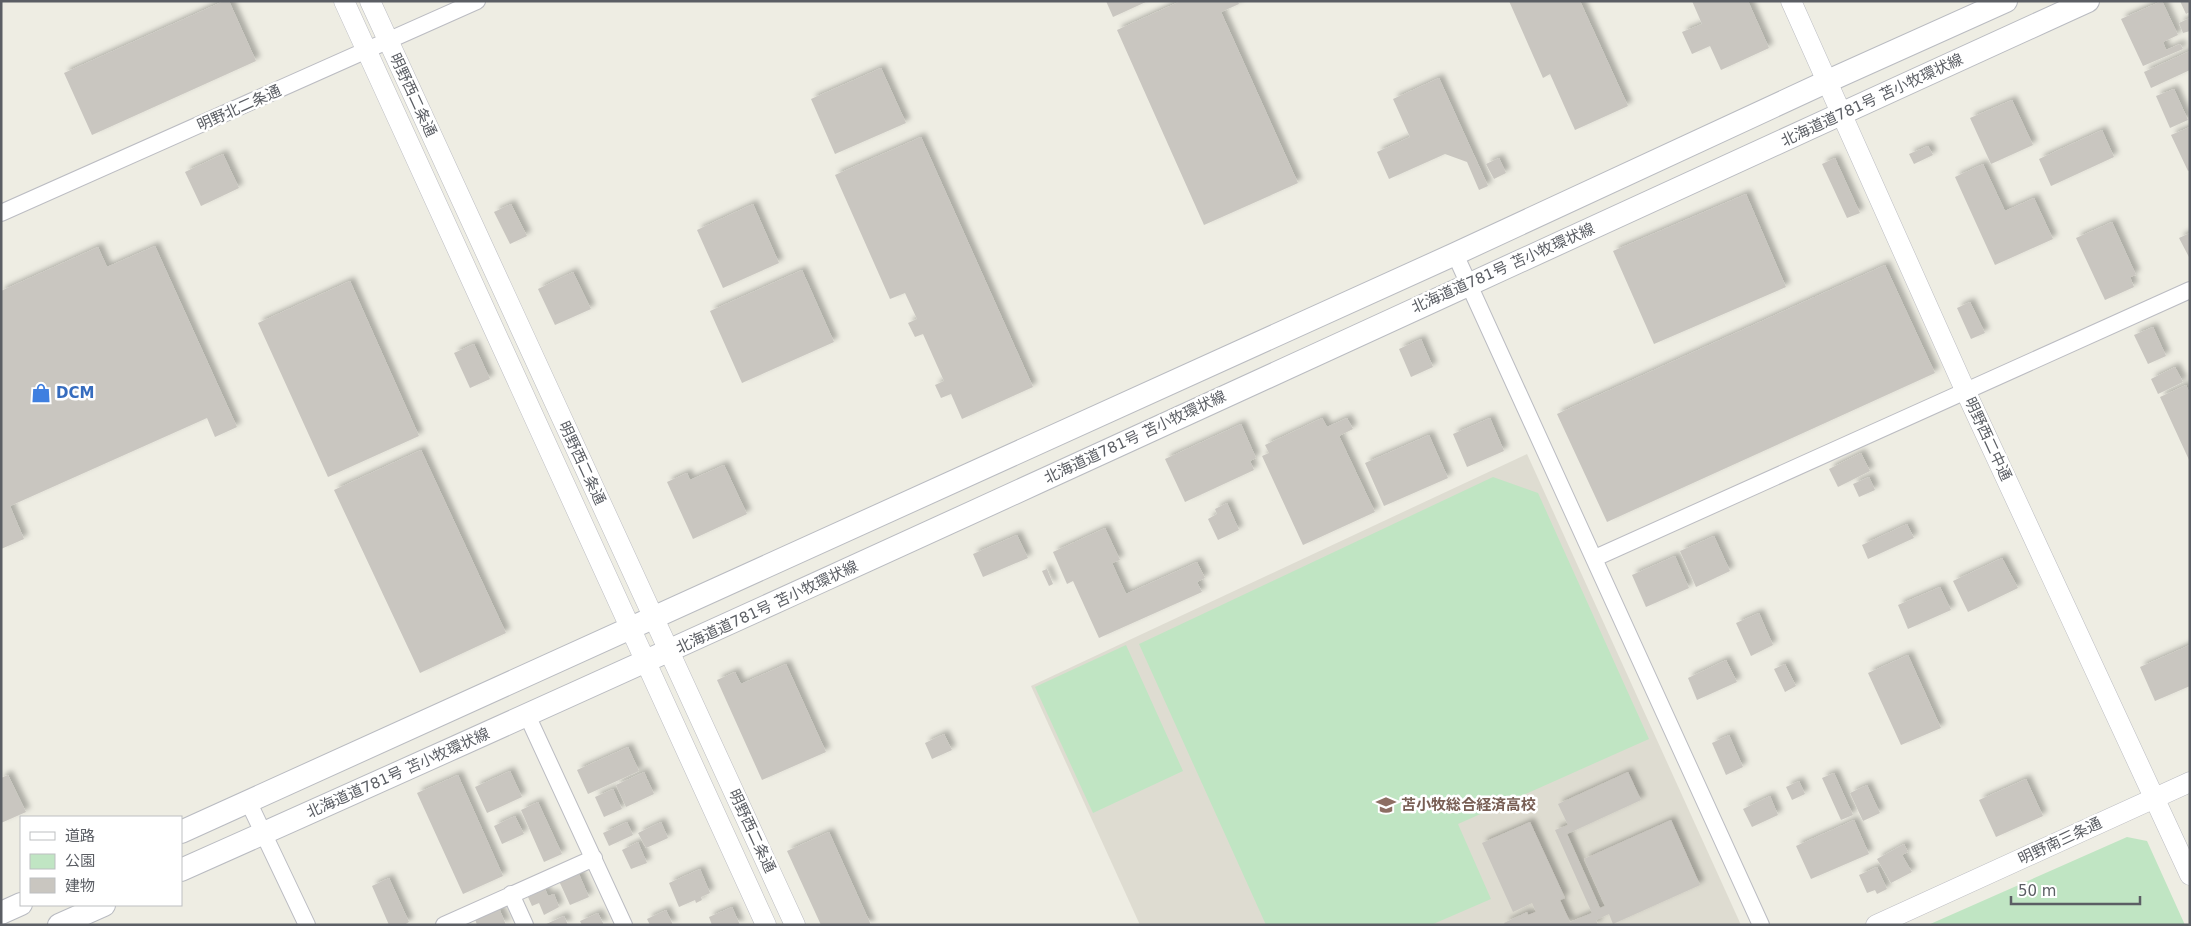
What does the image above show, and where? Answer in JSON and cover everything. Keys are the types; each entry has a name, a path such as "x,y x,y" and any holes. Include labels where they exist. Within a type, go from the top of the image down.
{"main road":[{"path":"182,832 1455,254 1828,81 2006,1"},
{"name":"北海道道781号 苫小牧環状線","path":"182,870 670,652 2088,1"},
{"path":"1,914 20,904"},
{"path":"59,925 102,906"}],"street":[{"name":"明野西二条通","path":"344,1 648,662 766,925"},
{"name":"明野西二条通","path":"370,1 794,925"},
{"name":"明野北二条通","path":"1,213 477,1"},
{"name":"明野西二中通","path":"1791,1 1843,113 1964,390 2190,875"},
{"path":"1455,254 1761,925"},
{"path":"1594,558 2190,290"},
{"path":"527,715 624,925"},
{"name":"明野南三条通","path":"1876,925 2190,782"},
{"path":"248,801 265,833 307,925"},
{"path":"444,925 594,858"},
{"path":"511,894 525,925"}],"shaded area":[{"name":"苫小牧総合経済高校","path":"1527,454 1741,925 1140,925 1031,686"}],"green space":[{"name":"苫小牧総合経済高校","path":"1493,477 1538,493 1649,739 1458,824 1491,899 1431,925 1266,925 1139,644"},
{"path":"1126,645 1183,771 1093,813 1035,687"},
{"path":"2127,837 2147,841 2185,925 1928,925"}],"building":[{"path":"224,1 229,1 256,61 92,135 64,73"},
{"path":"1106,1 1148,1 1113,17"},
{"path":"1181,1 1238,1 1239,4 1221,12 1298,183 1204,225 1117,30"},
{"path":"1509,1 1580,1 1628,106 1575,130 1550,74 1543,78"},
{"path":"1692,1 1748,1 1769,48 1721,70 1710,46 1692,54 1682,32 1702,24"},
{"path":"2162,1 2178,35 2163,42 2166,50 2180,44 2183,49 2143,66 2121,19"},
{"path":"2180,1 2190,1 2190,12 2186,14"},
{"path":"2190,18 2190,31 2183,33 2179,23"},
{"path":"2190,51 2190,70 2151,88 2144,72"},
{"path":"881,68 906,123 835,154 811,99"},
{"path":"1439,78 1488,186 1479,190 1467,162 1445,154 1389,179 1377,152 1410,137 1393,99"},
{"path":"2174,89 2188,120 2170,128 2156,96"},
{"path":"2012,100 2033,145 1991,164 1970,118"},
{"path":"2190,127 2190,170 2188,171 2171,135"},
{"path":"2102,130 2114,157 2051,186 2039,159"},
{"path":"921,137 1033,387 962,419 951,394 941,398 935,385 944,381 923,334 915,337 908,323 917,319 905,293 890,299 835,175"},
{"path":"1928,146 1933,155 1914,164 1909,154"},
{"path":"223,154 239,188 201,206 185,172"},
{"path":"1499,158 1506,173 1494,179 1486,164"},
{"path":"1835,158 1860,213 1847,218 1822,164"},
{"path":"1983,164 2005,211 2034,198 2053,239 1995,265 1955,177"},
{"path":"1746,194 1786,287 1654,344 1613,251"},
{"path":"511,204 527,236 510,244 494,212"},
{"path":"753,204 779,263 723,288 697,230"},
{"path":"2112,222 2136,275 2130,277 2134,287 2105,300 2076,238"},
{"path":"2190,233 2190,259 2179,238"},
{"path":"155,246 237,427 215,437 207,418 10,506 24,539 1,549 1,291 98,247 107,267"},
{"path":"1885,265 1935,373 1607,522 1557,414"},
{"path":"802,270 834,342 742,383 710,311"},
{"path":"573,272 591,309 555,325 538,289"},
{"path":"350,281 419,436 328,477 258,323"},
{"path":"1970,302 1985,333 1971,339 1957,308"},
{"path":"2153,327 2166,356 2148,364 2134,335"},
{"path":"1421,339 1433,367 1411,377 1399,349"},
{"path":"474,344 490,379 470,388 454,353"},
{"path":"2175,367 2183,382 2158,394 2151,379"},
{"path":"2186,385 2190,394 2190,462 2160,397"},
{"path":"1322,418 1327,427 1347,418 1353,429 1339,436 1375,512 1303,545 1262,456 1269,453 1265,445"},
{"path":"1490,418 1504,451 1467,467 1453,434"},
{"path":"1241,424 1256,458 1250,461 1254,470 1185,502 1165,459"},
{"path":"1429,435 1448,478 1384,506 1365,463"},
{"path":"421,450 506,633 420,673 334,490"},
{"path":"1861,453 1870,471 1838,487 1829,469"},
{"path":"724,465 747,514 693,539 667,482 687,473 690,480"},
{"path":"1869,477 1875,490 1859,497 1853,484"},
{"path":"1227,503 1239,530 1218,540 1208,519 1217,514 1215,509"},
{"path":"1907,524 1914,538 1868,559 1862,545"},
{"path":"1105,528 1120,560 1112,563 1126,594 1197,562 1205,578 1197,582 1202,592 1099,638 1073,581 1067,584 1053,552"},
{"path":"1017,535 1028,558 983,577 973,554"},
{"path":"1714,536 1730,571 1696,587 1680,551"},
{"path":"1675,556 1689,588 1646,607 1632,575"},
{"path":"2002,558 2018,588 1968,612 1953,581"},
{"path":"1047,569 1053,584 1049,586 1042,571"},
{"path":"1940,587 1951,610 1908,629 1898,605"},
{"path":"1759,613 1773,645 1751,656 1736,623"},
{"path":"2190,645 2190,686 2155,701 2140,667"},
{"path":"1908,655 1941,728 1901,745 1868,673"},
{"path":"1726,660 1737,682 1697,700 1688,678"},
{"path":"786,664 826,752 762,780 717,680 735,672 741,684"},
{"path":"1785,664 1796,686 1785,692 1774,669"},
{"path":"944,734 952,750 932,759 925,743"},
{"path":"1729,735 1743,767 1726,775 1712,743"},
{"path":"628,747 639,771 588,794 577,770"},
{"path":"510,771 522,797 487,813 475,787"},
{"path":"644,772 654,794 626,807 616,785"},
{"path":"1628,772 1641,800 1567,834 1600,908 1605,906 1584,859 1671,820 1700,885 1613,924 1609,914 1596,920 1598,925 1505,925 1504,923 1527,912 1528,915 1536,912 1532,903 1513,912 1482,843 1530,822 1565,898 1560,900 1570,922 1592,913 1555,830 1568,825 1558,804"},
{"path":"1834,773 1853,815 1841,820 1822,778"},
{"path":"8,775 26,812 1,823 1,778"},
{"path":"458,775 503,876 463,894 417,793"},
{"path":"2026,779 2043,816 1996,837 1979,800"},
{"path":"1799,781 1805,794 1792,800 1786,787"},
{"path":"1867,785 1880,813 1863,821 1850,793"},
{"path":"613,789 622,809 604,817 595,797"},
{"path":"1770,796 1778,815 1752,827 1743,809"},
{"path":"538,802 562,854 544,862 521,810"},
{"path":"515,816 524,834 502,844 494,826"},
{"path":"1854,820 1869,854 1811,879 1796,846"},
{"path":"627,822 633,835 609,846 603,833"},
{"path":"661,822 668,838 646,848 638,833"},
{"path":"829,832 871,925 821,925 787,851"},
{"path":"638,842 647,863 631,869 622,850"},
{"path":"1904,844 1908,852 1902,855 1912,872 1891,883 1877,859"},
{"path":"1877,867 1887,889 1877,894 1875,890 1867,893 1859,875"},
{"path":"700,869 710,893 701,897 702,900 696,903 695,900 679,907 669,883"},
{"path":"578,872 589,897 570,905 559,881"},
{"path":"389,878 409,922 404,925 389,925 372,886"},
{"path":"545,889 548,896 554,894 559,907 544,915 539,903 532,906 528,897"},
{"path":"732,907 740,925 712,925 709,917"},
{"path":"499,908 506,925 477,925 475,919"},
{"path":"666,910 673,925 650,925 647,919"},
{"path":"598,913 604,925 582,925 580,921"},
{"path":"564,916 568,925 544,925"}],"place":[{"name":"DCM","path":"41,393"},
{"name":"苫小牧総合経済高校","path":"1386,805"}]}
